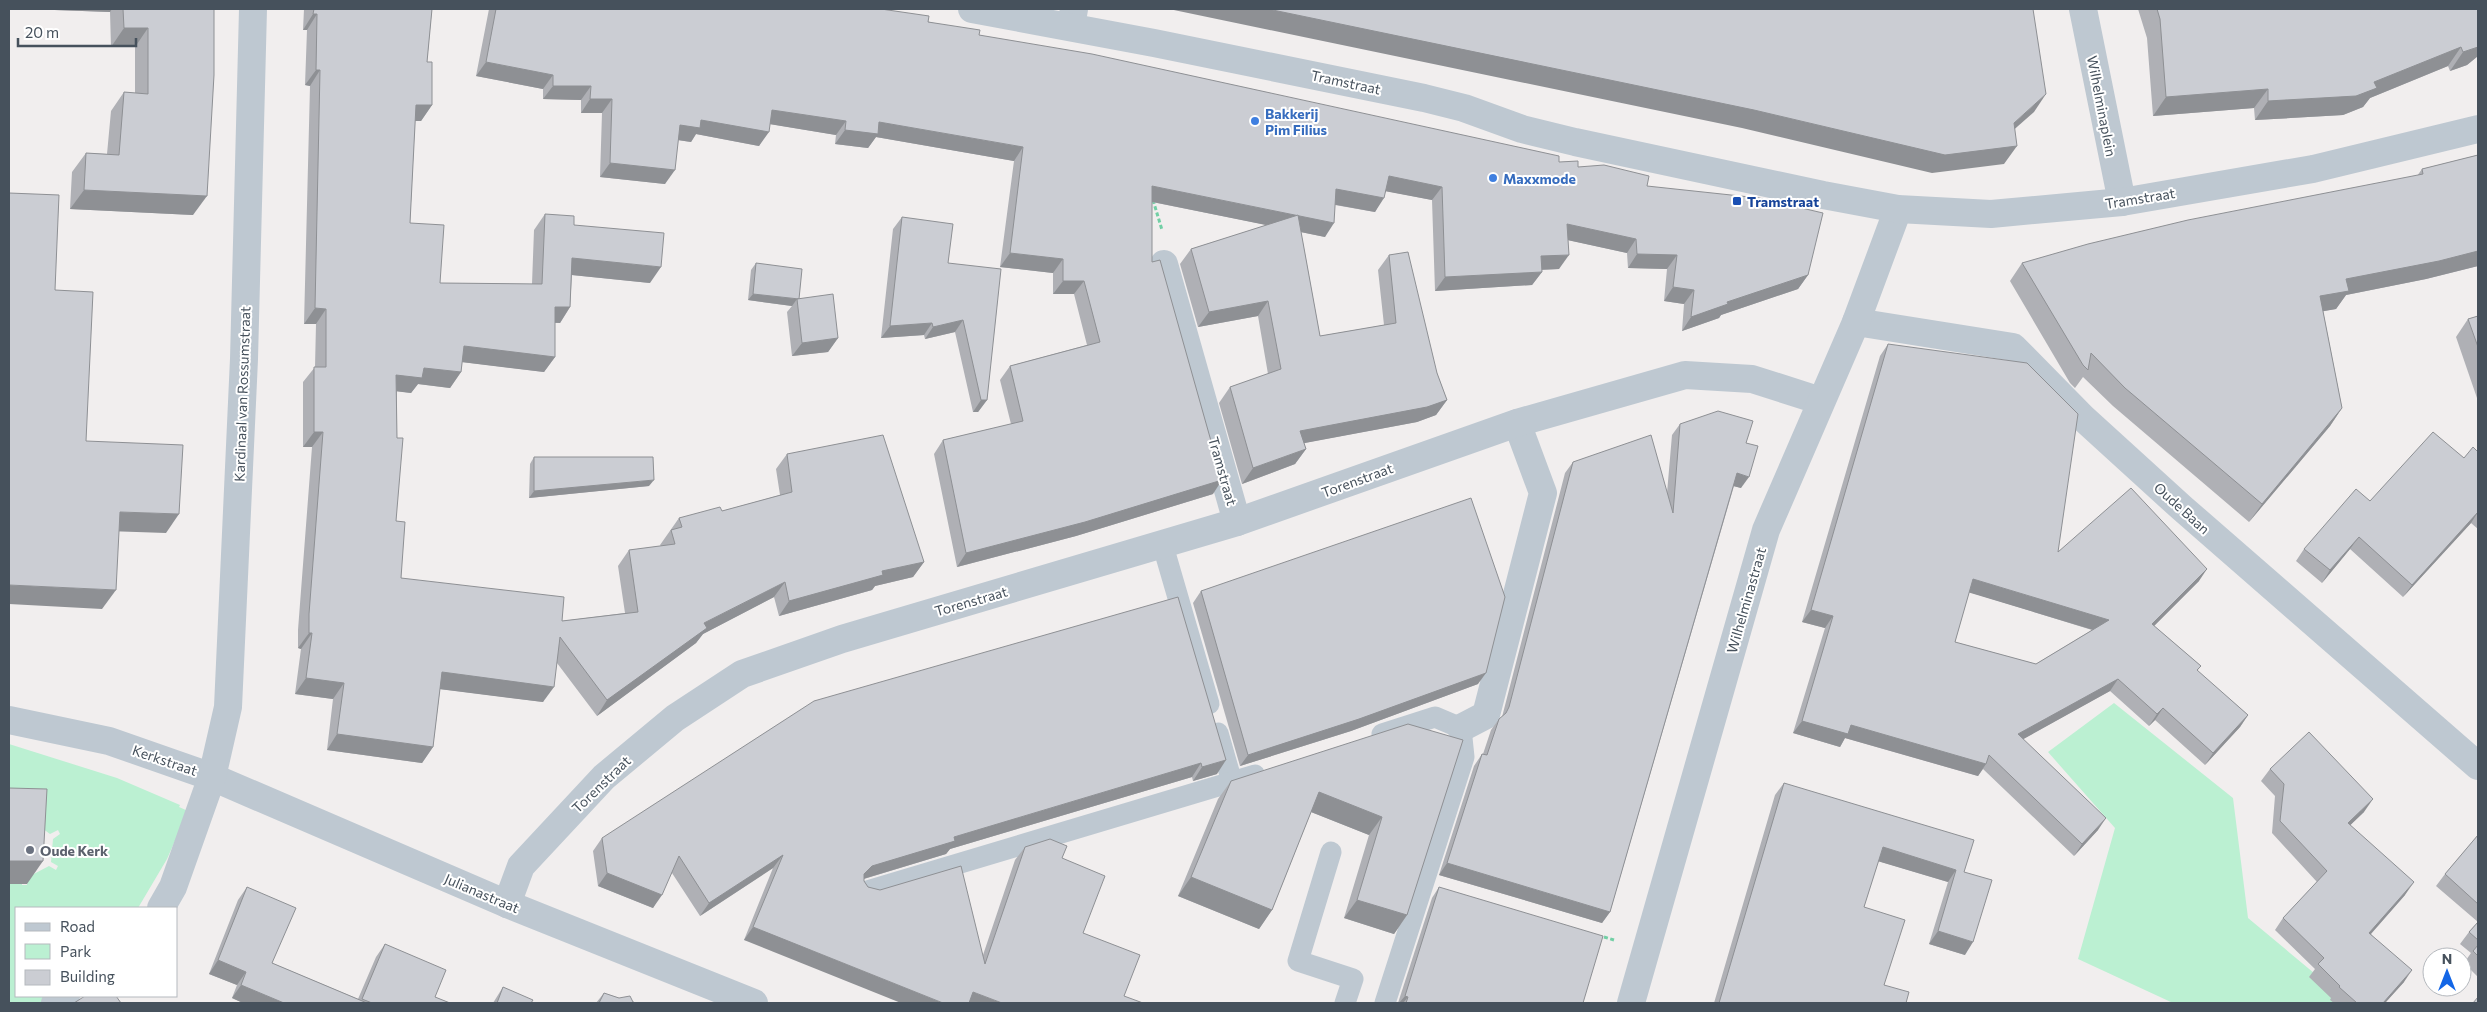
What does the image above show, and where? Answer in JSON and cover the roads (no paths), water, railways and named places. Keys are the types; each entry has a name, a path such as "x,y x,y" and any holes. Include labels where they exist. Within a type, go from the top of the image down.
{"street":[{"name":"Kardinaal van Rossumstraat","path":"212,777 228,707 244,350 253,9"},
{"name":"Tramstraat","path":"972,9 1072,18 1424,98 1464,108 1522,129 1575,142 1822,195 1898,209 1991,214 2122,202 2313,168 2478,130"},
{"name":"Wilhelminaplein","path":"2083,9 2122,202"},
{"name":"Wilhelminastraat","path":"1631,1003 1766,530 1856,322 1898,209"},
{"name":"Tramstraat","path":"1164,264 1237,522"},
{"name":"Oude Baan","path":"1856,322 2013,347 2082,417 2182,508 2478,766"},
{"name":"Torenstraat","path":"507,904 521,866 604,777 675,718 742,674 842,639 1163,546 1237,522 1517,423 1685,375 1752,379 1821,401"},
{"path":"1461,728 1486,715 1543,493 1517,423"},
{"name":"Kerkstraat","path":"9,720 109,741 212,777 173,887 162,907"},
{"name":"Julianastraat","path":"212,777 507,904 754,1003"}],"lane":[{"path":"1163,546 1232,782"},
{"path":"1361,740 1435,716 1461,728 1464,757 1433,886 1385,1003"},
{"path":"868,891 1278,767"},
{"path":"1331,852 1298,960 1353,979 1345,1003"}],"place":[{"name":"Bakkerij Pim Filius","path":"1255,121"},
{"name":"Maxxmode","path":"1493,178"},
{"name":"Tramstraat","path":"1737,201"},
{"name":"Oude Kerk","path":"30,850"}]}
